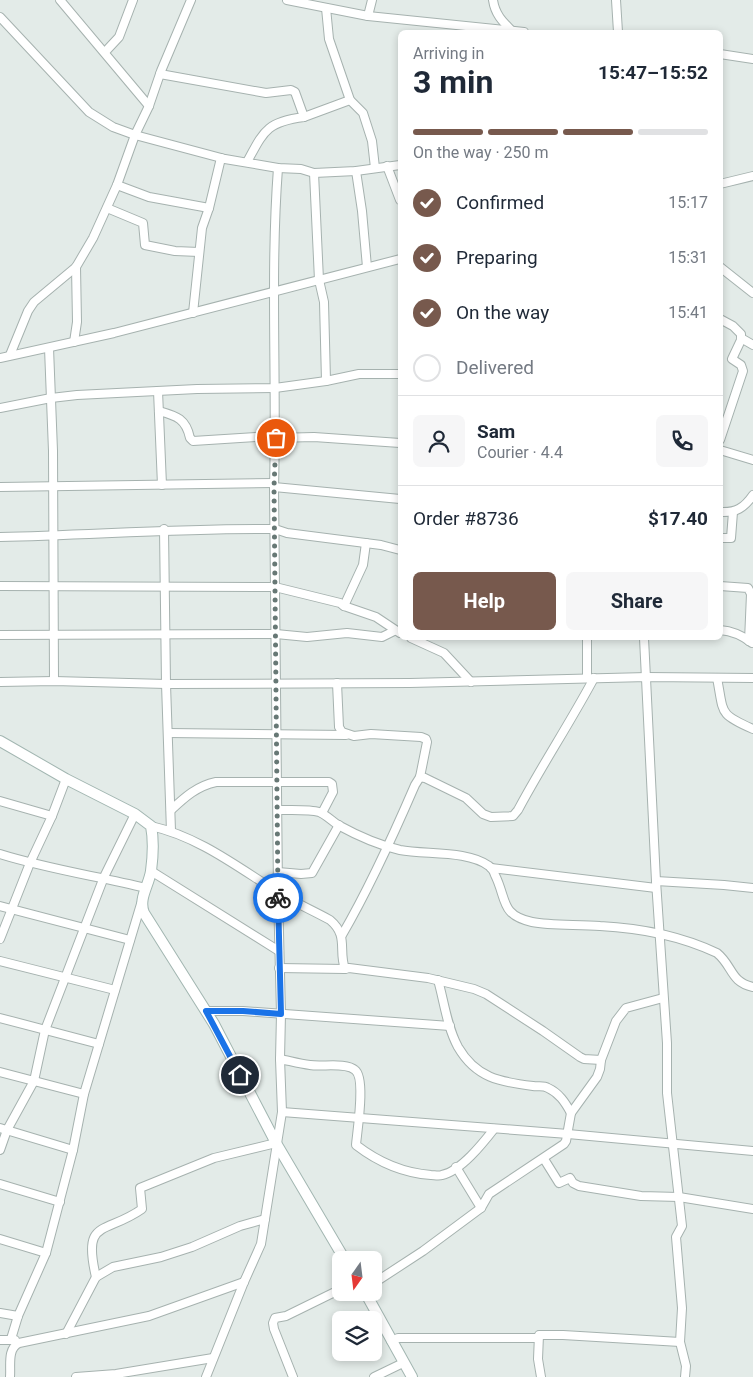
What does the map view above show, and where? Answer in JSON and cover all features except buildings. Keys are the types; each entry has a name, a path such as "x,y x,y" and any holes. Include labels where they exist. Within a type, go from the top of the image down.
{"street":[{"path":"60,0 149,106"},
{"path":"105,52 119,36 133,0"},
{"path":"10,355 28,311 34,302 76,267 93,238 117,185 135,135 149,106 160,74 191,0"},
{"path":"287,0 368,16 502,30"},
{"path":"368,16 372,0"},
{"path":"493,0 497,16 511,30"},
{"path":"616,0 618,30"},
{"path":"326,8 329,39 350,100 363,113 372,141 375,168"},
{"path":"0,17 89,112 113,127 135,135 221,158 278,168 301,169 314,173 398,165"},
{"path":"435,23 436,30"},
{"path":"723,54 753,59"},
{"path":"160,74 266,93 291,90 297,96 304,117"},
{"path":"247,162 270,126 289,119 304,117 350,100"},
{"path":"193,313 202,228 209,208 221,158"},
{"path":"387,166 398,195"},
{"path":"206,1377 261,1244 282,1112 274,485 276,438 274,226 278,168"},
{"path":"356,170 367,267"},
{"path":"314,173 319,280 324,302 326,381"},
{"path":"723,183 753,176"},
{"path":"117,185 149,196 209,208"},
{"path":"107,208 143,223 145,245 166,250 198,252"},
{"path":"0,358 49,348 274,293 398,259"},
{"path":"74,342 77,322 76,267"},
{"path":"723,269 753,293"},
{"path":"723,321 741,334 732,359 741,365 742,371 723,431"},
{"path":"741,338 753,345"},
{"path":"49,348 53,487 54,681"},
{"path":"0,408 51,398 104,393 275,388 359,374 398,374"},
{"path":"158,391 162,485"},
{"path":"159,411 172,414 182,420 193,441 314,436 398,443"},
{"path":"723,451 753,460"},
{"path":"0,487 274,485 398,499"},
{"path":"723,512 739,511 748,503 753,495"},
{"path":"723,538 731,538 733,512"},
{"path":"164,529 166,684 171,831"},
{"path":"0,536 53,536 164,529 275,529 287,533 366,543 398,550"},
{"path":"344,606 362,565 366,543"},
{"path":"0,586 275,587 340,602 344,606 376,617 397,632"},
{"path":"723,586 748,588 751,594 751,643"},
{"path":"723,630 745,637 751,643"},
{"path":"0,635 276,634 307,637 347,633 382,637 397,632"},
{"path":"415,640 444,653 471,682"},
{"path":"420,777 466,798 483,814 491,817 513,816 577,709 591,678 587,640"},
{"path":"644,640 662,998 667,1043 667,1093 682,1226 676,1237 682,1308 680,1342 686,1366 685,1377"},
{"path":"0,682 54,681 166,684 471,682 647,677 753,678"},
{"path":"716,678 725,714 732,720 753,729"},
{"path":"337,683 339,727 347,735"},
{"path":"168,733 371,734 421,736 426,739 420,777 415,784 388,847 359,906 342,935"},
{"path":"0,741 66,779 135,814 151,826 194,840 278,892 330,920 336,925 342,935 345,969"},
{"path":"0,939 66,779"},
{"path":"171,810 195,790 206,784 216,782 329,782 332,784 333,792 322,813"},
{"path":"0,801 52,816"},
{"path":"278,810 322,813 339,825 369,841 414,852 464,857 475,860 490,868 656,884 724,885 753,888"},
{"path":"0,1150 4,1129 34,1081 46,1030 104,877 135,814"},
{"path":"278,872 312,873 339,825"},
{"path":"151,826 154,840 151,872 142,907 206,1011 276,1143 340,1251"},
{"path":"0,854 30,863 104,877 146,888"},
{"path":"490,868 500,885 508,910 512,915 532,922 604,926 660,934 717,953 722,957 739,982 753,987"},
{"path":"11,1340 18,1316 46,1253 73,1150 84,1094 151,872"},
{"path":"151,872 279,951"},
{"path":"0,906 130,940"},
{"path":"0,961 115,990"},
{"path":"279,968 349,968 438,980 474,988 543,1031 580,1057 601,1060"},
{"path":"438,980 450,1026 458,1046 471,1064 486,1076 504,1082 534,1087 546,1086 565,1101 571,1113"},
{"path":"382,1278 423,1251 481,1208 489,1194 564,1144 568,1134 571,1113 597,1077 601,1060 616,1021 626,1008 662,998"},
{"path":"206,1011 243,1011 450,1026"},
{"path":"0,1018 99,1044"},
{"path":"280,1060 310,1065 347,1066 354,1068 358,1072 360,1082 356,1145 366,1153 400,1170 442,1175 478,1150 494,1128"},
{"path":"0,1072 84,1094"},
{"path":"282,1112 568,1134 753,1151"},
{"path":"4,1129 73,1150"},
{"path":"96,1277 91,1257 94,1235 98,1230 128,1218 142,1209 140,1188 214,1158 276,1143"},
{"path":"544,1159 559,1183 570,1178 572,1182 579,1186 621,1194 679,1197 753,1208"},
{"path":"456,1167 481,1208"},
{"path":"0,1184 60,1202"},
{"path":"66,1334 96,1277 113,1267 161,1257 192,1247 240,1226 265,1219"},
{"path":"0,1239 46,1253"},
{"path":"10,1377 11,1352 19,1343 149,1316 244,1282"},
{"path":"293,1377 273,1323 276,1318 286,1316 332,1293"},
{"path":"369,1301 412,1377"},
{"path":"0,1312 18,1316"},
{"path":"391,1341 398,1338 538,1338 538,1335 563,1335 680,1342"},
{"path":"538,1338 538,1359 541,1377"},
{"path":"0,1340 30,1341"},
{"path":"76,1377 116,1374 213,1358"},
{"path":"374,1377 403,1364"}],"way so far":[{"path":"276,438 274,487 278,898"}],"route":[{"path":"240,1075 206,1011 281,1014 278,898"}]}
